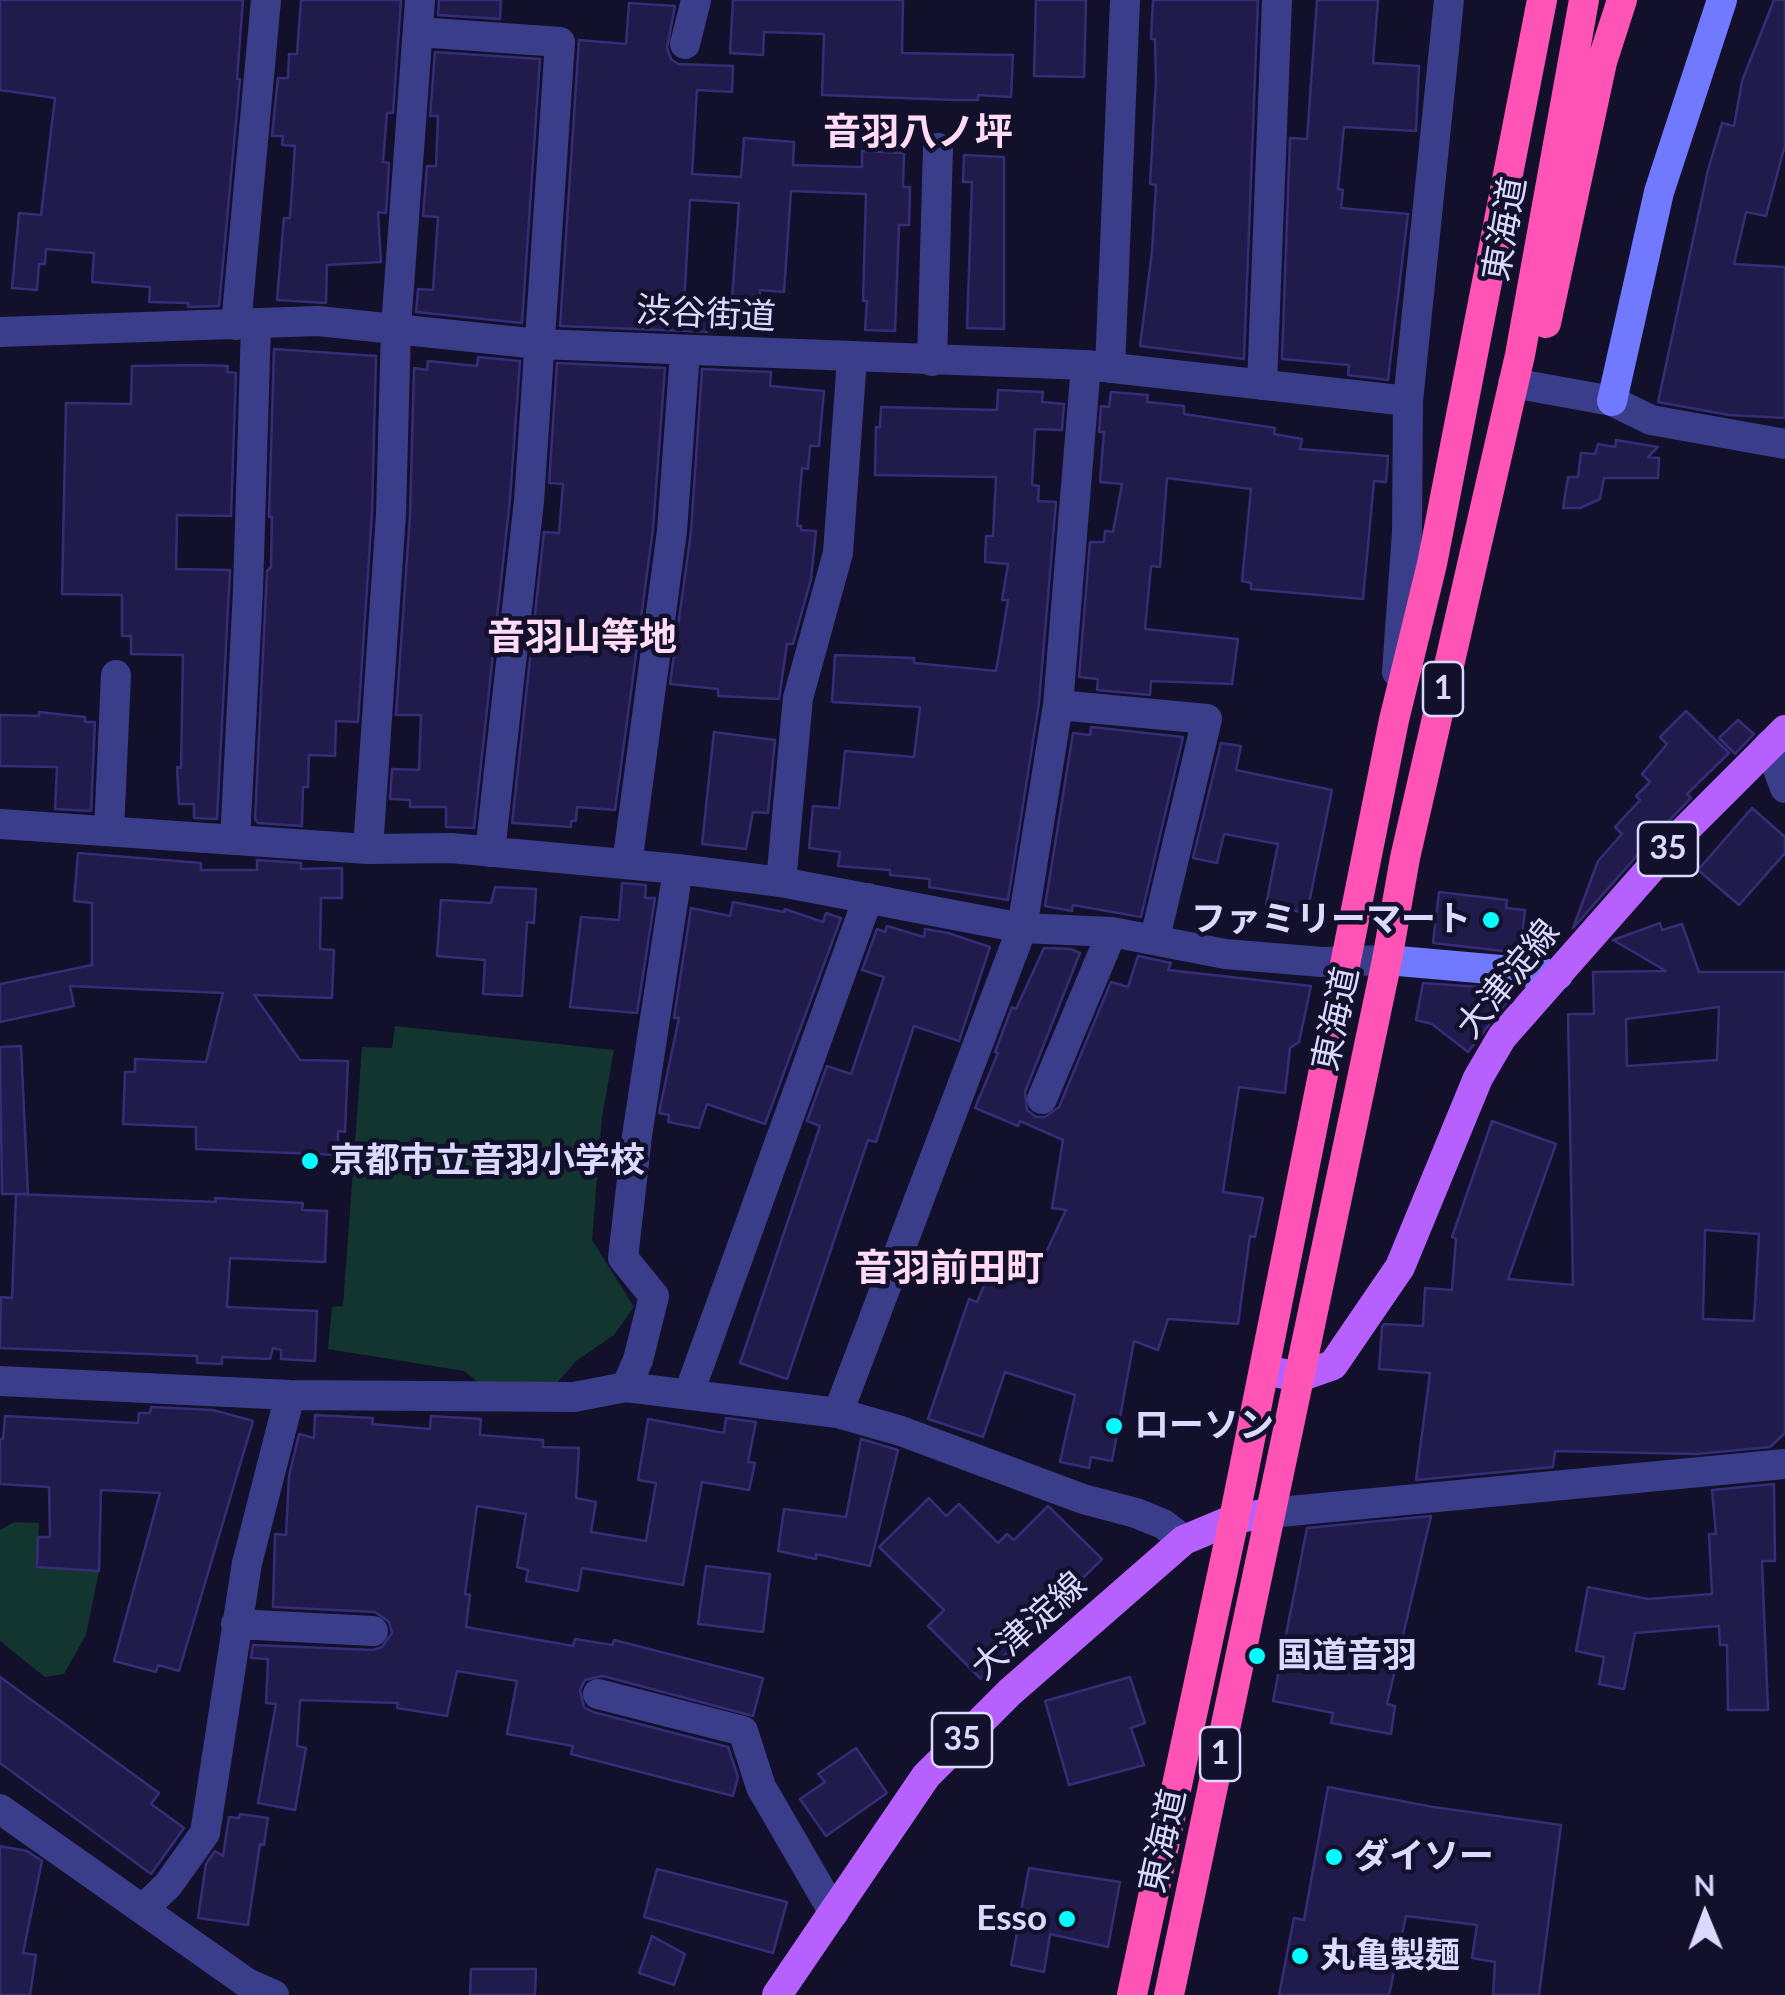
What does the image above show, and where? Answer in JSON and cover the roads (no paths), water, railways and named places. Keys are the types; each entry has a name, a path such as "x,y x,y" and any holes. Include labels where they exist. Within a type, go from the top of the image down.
{"highway":[{"path":"1532,0 1533,42"},
{"name":"東海道","path":"1132,1995 1265,1370 1394,720 1432,564 1542,0"},
{"name":"東海道","path":"1169,1995 1405,858 1517,369 1584,0"},
{"path":"1517,369 1545,326 1602,62 1622,0"}],"main road":[{"name":"大津淀線","path":"1299,1376 1332,1365 1400,1267 1478,1078 1502,1037 1682,832 1777,737"},
{"path":"1265,1370 1299,1376"},
{"name":"大津淀線","path":"777,1995 926,1776 1010,1692 1184,1540 1234,1519 1268,1513"}],"street":[{"path":"235,840 248,590 246,325 266,0"},
{"path":"368,849 391,514 396,326 420,0"},
{"path":"685,44 696,0"},
{"path":"838,1413 1022,928 1058,705 1098,367 1124,0"},
{"path":"1262,384 1277,0"},
{"path":"1394,720 1408,532 1408,401 1449,0"},
{"path":"1612,402 1658,192 1722,0"},
{"path":"418,32 560,42 529,501 490,852"},
{"path":"932,360 938,148"},
{"name":"渋谷街道","path":"0,332 318,320 539,344 1098,367 1408,401"},
{"path":"627,864 672,531 685,351"},
{"path":"781,882 798,698 838,553 852,358"},
{"path":"1517,369 1651,420 1785,444"},
{"path":"109,831 116,674"},
{"path":"1058,705 1206,719 1154,938"},
{"path":"1777,737 1785,788"},
{"path":"0,824 368,849 451,848 627,864 781,882 1022,928 1154,938 1225,954 1386,960 1558,975"},
{"path":"626,1387 638,1360 654,1296 623,1258 637,1136 678,869"},
{"path":"689,1394 868,898"},
{"path":"1042,1099 1112,932"},
{"path":"0,1381 290,1395 574,1396 626,1387 838,1413 901,1431 1083,1499 1136,1512 1184,1540"},
{"path":"143,1909 168,1885 205,1833 247,1563 290,1395"},
{"path":"1268,1513 1785,1464"},
{"path":"236,1624 373,1631"},
{"path":"598,1694 743,1731 761,1787 834,1912"},
{"path":"0,1808 247,1983 274,1995"}],"place":[{"name":"ファミリーマート","path":"1491,920"},
{"name":"京都市立音羽小学校","path":"310,1161"},
{"name":"ローソン","path":"1114,1426"},
{"name":"国道音羽","path":"1257,1656"},
{"name":"ダイソー","path":"1334,1857"},
{"name":"Esso","path":"1067,1919"},
{"name":"丸亀製麺","path":"1300,1956"}],"district":[{"name":"音羽八ノ坪","path":"918,133"},
{"name":"音羽山等地","path":"582,638"},
{"name":"音羽前田町","path":"949,1269"}]}
